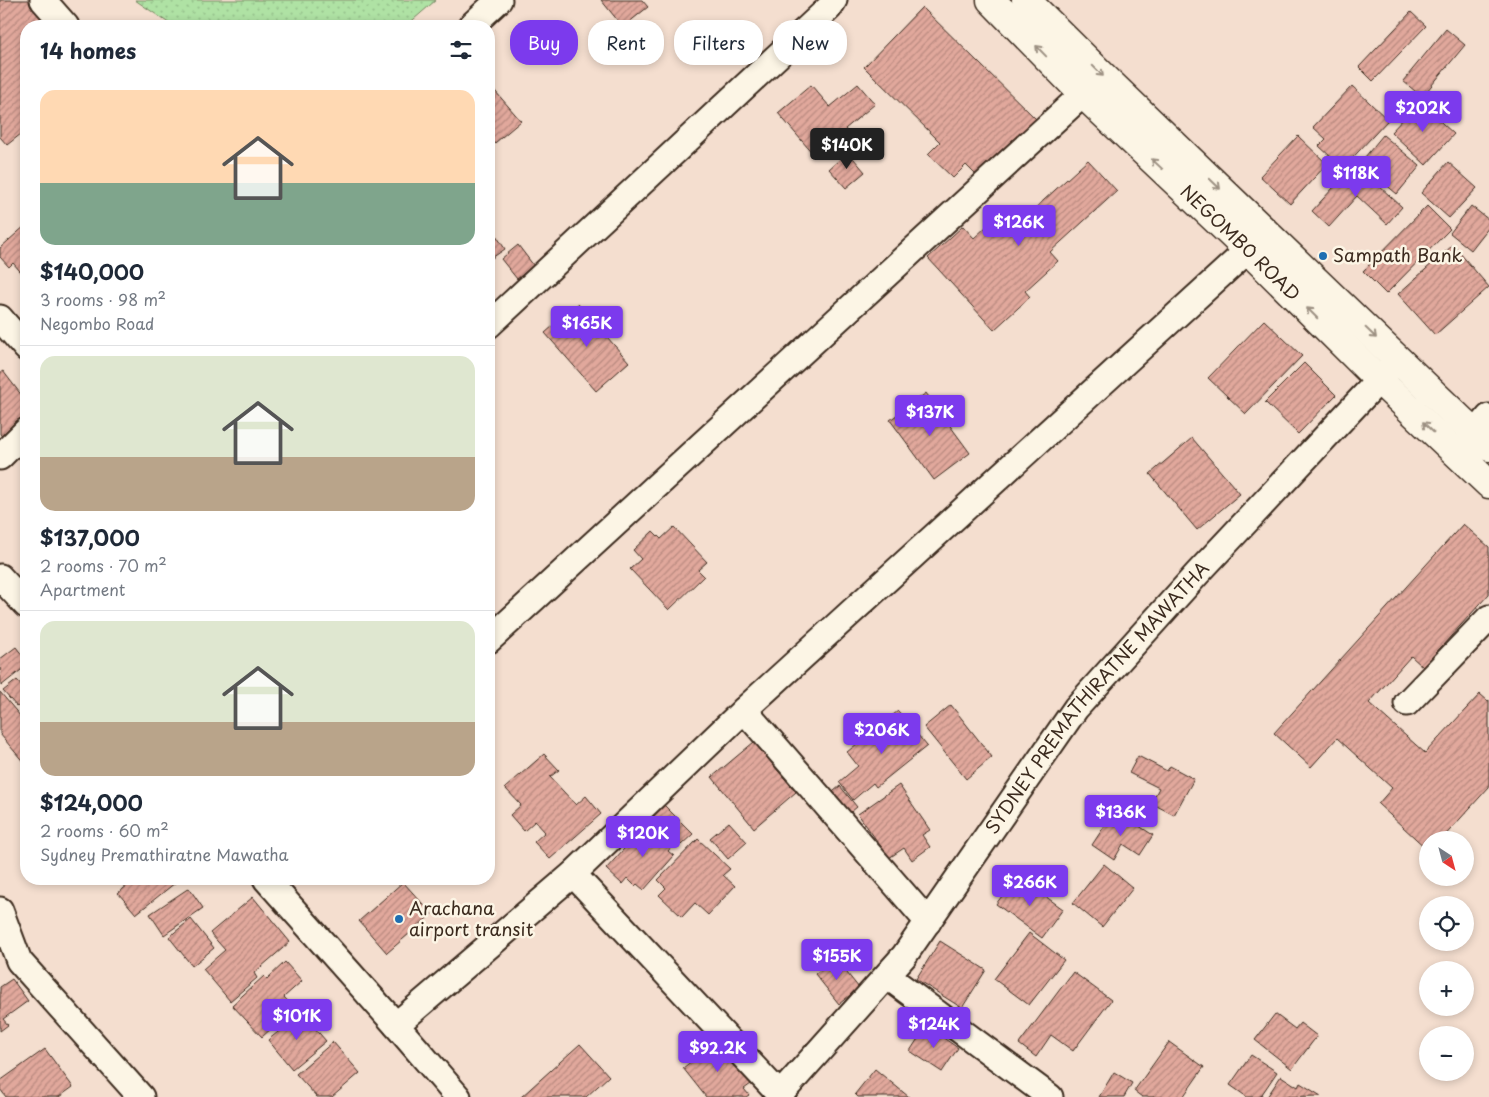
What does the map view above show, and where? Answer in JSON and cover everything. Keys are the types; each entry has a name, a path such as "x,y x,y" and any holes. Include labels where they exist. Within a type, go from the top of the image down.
{"highway":[{"name":"NEGOMBO ROAD","path":"991,0 1083,94 1248,250 1379,380 1489,484"},
{"name":"NEGOMBO ROAD","path":"1026,0 1398,359 1485,432"}],"street":[{"path":"43,0 61,20"},
{"path":"477,20 499,0"},
{"path":"495,319 829,8 834,0"},
{"path":"495,634 1083,94"},
{"path":"396,1025 573,874 744,710 1248,250"},
{"path":"0,318 20,341"},
{"name":"SYDNEY PREMATHIRATNE MAWATHA","path":"779,1096 904,956 1076,708 1197,574 1398,359"},
{"path":"1458,454 1485,432"},
{"path":"0,457 20,437"},
{"path":"0,577 20,599"},
{"path":"1407,703 1489,618"},
{"path":"744,710 928,922"},
{"path":"573,874 779,1096"},
{"path":"271,885 458,1097"},
{"path":"0,910 19,961 141,1097"},
{"path":"887,976 1050,1097"}],"green space":[{"path":"135,0 436,0 413,20 164,20"}],"building":[{"path":"0,0 31,0 48,20 20,20 20,135 7,145 0,137"},
{"path":"601,0 642,0 648,7 632,20 617,20"},
{"path":"922,7 1036,119 979,178 966,165 953,178 928,154 940,142 864,67"},
{"path":"1411,12 1426,26 1373,81 1359,67"},
{"path":"1446,29 1465,45 1422,97 1403,81"},
{"path":"858,84 875,104 845,129 850,134 824,157 819,151 814,155 778,113 811,85 830,107"},
{"path":"1352,86 1388,120 1343,168 1319,146 1326,139 1313,127"},
{"path":"495,91 521,121 495,143"},
{"path":"1419,102 1454,134 1426,165 1391,132"},
{"path":"1383,135 1420,166 1397,194 1360,163"},
{"path":"1298,136 1327,164 1290,204 1260,176"},
{"path":"848,152 865,172 846,188 829,169"},
{"path":"1088,160 1117,191 1050,252 1058,261 1025,291 1030,297 994,330 928,258 963,226 974,238 1009,206 1022,220"},
{"path":"1448,162 1477,188 1449,218 1421,193"},
{"path":"1355,164 1402,207 1387,224 1357,196 1329,227 1312,211"},
{"path":"1427,206 1450,229 1386,294 1363,271"},
{"path":"1471,206 1489,220 1489,227 1471,250 1450,233"},
{"path":"20,230 20,271 13,263 9,267 0,257 0,248"},
{"path":"495,233 505,249 495,256"},
{"path":"518,245 534,266 517,279 501,259"},
{"path":"1453,245 1489,287 1435,335 1398,294"},
{"path":"578,304 629,362 596,391 545,333"},
{"path":"1264,320 1302,356 1246,414 1208,378"},
{"path":"1304,363 1336,395 1298,434 1265,402"},
{"path":"3,371 20,393 20,432 7,443 0,434 0,373"},
{"path":"926,393 970,453 934,480 890,420"},
{"path":"1192,438 1240,494 1197,530 1150,474"},
{"path":"1463,524 1489,547 1489,594 1423,667 1411,656 1369,703 1425,753 1480,694 1489,700 1489,787 1449,831 1419,831 1419,842 1378,804 1392,788 1337,738 1311,767 1274,733"},
{"path":"674,527 707,562 698,570 704,576 669,610 630,569 641,559 633,550 653,531 661,539"},
{"path":"16,647 20,652 20,671 1,686 0,659"},
{"path":"17,680 20,683 20,704 17,707 3,691"},
{"path":"0,692 20,716 20,758 0,734"},
{"path":"951,705 992,757 966,779 924,727"},
{"path":"898,711 927,746 876,787 873,783 853,800 839,782 858,766 847,752"},
{"path":"754,742 796,792 754,828 712,777"},
{"path":"544,754 559,770 550,777 576,805 586,796 601,814 550,859 534,842 545,832 535,821 524,831 510,815 521,805 505,788"},
{"path":"1138,756 1167,771 1170,766 1194,779 1174,815 1151,803 1159,788 1129,773"},
{"path":"899,785 930,830 922,835 930,847 912,860 904,848 889,858 858,814"},
{"path":"840,786 857,807 846,816 828,796"},
{"path":"663,804 693,834 681,845 651,815"},
{"path":"1113,813 1132,825 1133,822 1153,835 1140,855 1123,844 1114,860 1092,845"},
{"path":"649,821 674,844 668,851 674,856 644,890 637,884 635,886 627,878 622,884 606,869"},
{"path":"729,822 747,842 728,859 710,838"},
{"path":"698,839 730,869 723,875 735,886 708,915 695,903 682,917 659,895 666,888 658,880"},
{"path":"1104,864 1133,888 1102,927 1073,903"},
{"path":"1017,876 1063,909 1042,938 996,904"},
{"path":"128,885 172,885 136,914 118,893"},
{"path":"400,885 406,885 432,914 387,953 359,921"},
{"path":"189,888 203,908 164,935 150,914"},
{"path":"253,897 290,942 254,973 257,978 230,1001 203,969 225,950 210,933"},
{"path":"191,919 214,948 192,966 169,937"},
{"path":"1029,933 1064,960 1029,1005 994,979"},
{"path":"940,941 986,970 962,1008 916,979"},
{"path":"835,958 859,988 839,1004 815,974"},
{"path":"285,962 302,981 284,997 294,1008 262,1037 232,1005 264,976 267,979"},
{"path":"1073,972 1111,1000 1073,1051 1051,1035 1036,1057 1019,1044"},
{"path":"12,979 28,1001 3,1019 8,1025 0,1031 0,987"},
{"path":"302,1013 326,1041 292,1069 268,1040"},
{"path":"1275,1014 1295,1029 1300,1023 1317,1036 1292,1069 1255,1040"},
{"path":"926,1026 958,1048 942,1072 910,1051"},
{"path":"722,1037 751,1084 744,1089 749,1095 746,1097 706,1097 683,1068"},
{"path":"333,1042 360,1073 332,1097 317,1097 296,1074"},
{"path":"1169,1042 1204,1067 1183,1097 1142,1097 1134,1091"},
{"path":"580,1044 609,1076 586,1097 521,1097"},
{"path":"45,1049 73,1087 59,1097 6,1097 0,1089 0,1081"},
{"path":"1251,1055 1277,1072 1260,1097 1247,1097 1230,1085"},
{"path":"875,1069 909,1097 858,1097 855,1094"},
{"path":"1114,1072 1132,1083 1124,1097 1099,1097"},
{"path":"1281,1076 1298,1087 1300,1083 1321,1096 1267,1097"}],"place":[{"name":"Sampath Bank","path":"1323,256"},
{"name":"Arachana airport transit","path":"399,919"}]}
